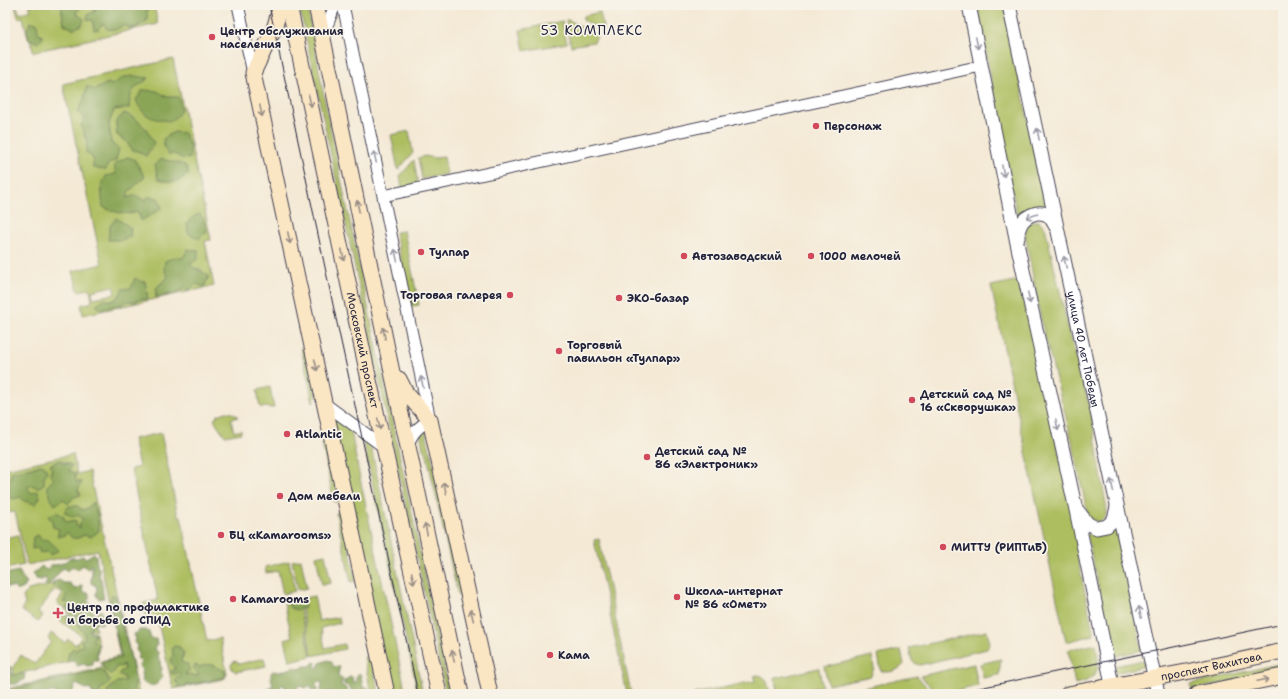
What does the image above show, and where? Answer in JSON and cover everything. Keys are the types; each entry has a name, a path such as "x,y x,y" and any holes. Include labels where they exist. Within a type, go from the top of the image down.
{"main road":[{"path":"281,5 274,29 253,72 387,694"},
{"name":"Московский проспект","path":"289,5 439,694"},
{"path":"316,5 389,358 462,694"},
{"path":"389,358 406,393 430,420 490,694"},
{"name":"проспект Вахитова","path":"1068,694 1113,690 1154,678 1283,651"},
{"path":"1197,694 1283,676"}],"street":[{"path":"238,5 253,72"},
{"path":"323,36 335,5"},
{"path":"343,5 430,420 417,428 408,444"},
{"path":"969,5 1017,243 1076,510 1113,690"},
{"name":"улица 40 лет Победы","path":"1009,5 1158,694"},
{"path":"383,196 982,66"},
{"path":"1017,243 1019,228 1024,219 1034,214 1043,213 1050,217 1058,230"},
{"path":"325,404 384,447"},
{"path":"1076,510 1088,524 1097,528 1107,526 1114,519 1117,507"}],"green space":[{"path":"15,5 20,14 31,10 29,5 61,5 64,24 82,5 91,7 93,5 100,5 96,7 94,12 103,23 124,25 133,29 147,21 146,6 154,5 158,24 33,52 31,41 28,39 23,17 18,18"},
{"path":"61,5 82,5 76,13 84,19 82,25 73,29 64,24"},
{"path":"100,5 147,5 147,21 132,29 124,25 115,30 107,29 103,23 99,29 94,30 93,21 87,19 88,14 94,12 96,7"},
{"path":"299,5 307,5 328,118 450,694 446,694"},
{"path":"977,5 1004,5 1046,206 1026,211 1017,216"},
{"path":"600,12 604,32 583,20 583,16"},
{"path":"566,20 569,20 597,36 594,42 571,46"},
{"path":"562,21 567,43 524,51 520,30"},
{"path":"30,22 37,23 38,32 43,38 38,43 29,39 27,30"},
{"path":"173,59 211,240 205,241 214,286 83,315 81,305 92,302 90,289 78,291 73,271 102,264 63,84","holes":["148,79 133,89 129,96 114,110 109,123 111,143 86,152 87,142 81,126 84,119 78,111 87,98 94,92 108,83 111,85","124,113 146,156 138,151 132,150 126,141 117,135 116,122","134,159 145,177 129,191 126,198 145,201 141,221 138,212 129,214 106,176 117,174","183,259 194,268 202,270 190,290 183,289 176,293 156,297 156,288 168,277","145,281 148,299 140,299 135,302 128,300 120,306 110,306 112,301 121,294","113,286 115,294 93,298 92,291"]},
{"path":"135,76 149,78 140,84 132,93 129,108 114,110 109,123 111,143 119,149 116,160 108,164 106,170 93,168 93,158 86,152 87,142 81,126 84,119 78,111 83,102 87,86 94,90 108,83 112,85 124,77"},
{"path":"143,90 157,91 167,97 178,97 181,108 177,116 170,121 153,118 142,111 136,100"},
{"path":"124,113 138,121 145,128 154,143 146,156 138,151 132,150 126,141 117,135 116,122"},
{"path":"409,131 413,153 398,170 391,135"},
{"path":"174,132 184,133 190,147 190,158 184,159 174,154 168,154 164,148 163,139"},
{"path":"425,156 435,158 444,157 447,174 422,179 418,158"},
{"path":"127,157 134,159 145,177 129,191 127,198 136,195 145,201 148,197 158,198 162,208 141,221 138,212 120,213 103,207 101,187 106,176 116,174 114,165"},
{"path":"162,159 185,165 189,173 175,182 158,179 155,164"},
{"path":"414,160 418,184 402,188 400,176"},
{"path":"200,214 204,220 207,231 199,239 188,233 187,223 194,216"},
{"path":"116,218 131,228 130,237 121,240 108,240 110,226"},
{"path":"1034,221 1039,221 1045,227 1069,331 1091,412 1107,511 1104,518 1098,522 1088,517 1073,445 1042,325 1025,234 1028,224"},
{"path":"404,231 419,305 411,306 395,232"},
{"path":"188,249 198,251 198,259 190,264 194,268 209,276 204,287 196,284 190,290 183,289 176,293 156,297 156,288 168,277 164,269 165,261 175,257 183,258"},
{"path":"135,278 142,282 145,281 148,299 140,299 135,302 128,301 121,305 108,307 101,310 96,305 104,299 112,301 116,299 120,295 122,289 131,288"},
{"path":"1019,280 1074,517 1079,565 1094,635 1066,642 991,286"},
{"path":"301,347 307,352 316,395 313,402"},
{"path":"270,387 274,408 260,407 257,390"},
{"path":"226,412 232,413 238,417 231,419 234,432 241,430 241,433 225,436 214,420 218,415"},
{"path":"329,414 351,431 406,694 390,694"},
{"path":"425,429 465,595 458,596 426,451 423,449 420,432"},
{"path":"361,430 369,437 423,694 418,694"},
{"path":"161,433 178,516 181,516 207,641 220,638 227,673 224,679 173,689 158,622 148,624 143,603 158,600 131,469 139,467 133,439","holes":["184,655 181,660 182,663 185,664 186,675 195,676 198,675 198,673 218,668 222,670 213,680 188,685 179,685 179,676 181,675 175,669 171,658 174,656"]},
{"path":"327,442 339,501 334,502 322,443"},
{"path":"73,454 77,474 89,471 139,694 135,694 133,690 136,681 122,627 120,613 118,610 116,596 110,601 121,658 103,662 114,672 115,668 123,664 125,669 120,672 126,681 117,682 107,691 109,694 97,694 107,679 102,670 5,691 5,689 102,668 101,661 120,656 98,550 27,565 15,512 5,513 5,469","holes":["60,460 71,465 69,471 75,482 81,482 77,490 81,495 63,499 55,505 47,486 54,479 50,475 52,468 51,464","30,467 37,467 33,485 26,487 31,493 36,504 24,501 20,497 7,497 10,480 18,472","77,506 83,510 88,508 97,514 99,529 78,538 67,532 58,537 59,529 53,527 52,521 66,522 80,528 84,520 78,515 72,517 65,512"]},
{"path":"60,460 63,463 72,465 69,471 75,473 76,482 82,482 78,490 81,495 74,497 68,504 63,499 55,505 51,499 47,486 54,479 50,475 52,469 50,465"},
{"path":"38,465 44,465 47,471 44,477 44,484 37,488 33,485 27,487 31,493 38,491 40,497 36,504 24,501 20,497 14,499 7,497 9,488 8,481 11,477 11,472 37,467"},
{"path":"93,502 97,514 99,531 91,537 84,535 78,538 72,538 67,532 65,535 57,537 59,529 53,527 52,521 48,516 57,512 64,517 66,522 76,520 76,525 80,528 80,522 84,520 78,515 72,517 64,512 69,506 77,506 83,510 88,508"},
{"path":"342,511 356,581 351,582 336,513"},
{"path":"1116,527 1142,650 1113,657 1087,534 1103,534"},
{"path":"18,535 24,565 5,569 5,556 8,555 5,538"},
{"path":"38,535 42,540 47,539 59,550 51,555 47,552 40,553 38,548 32,549 33,537"},
{"path":"599,539 631,694 627,694 594,540"},
{"path":"94,553 102,581 104,598 99,599 96,595 97,587 91,583 92,565 87,569 83,565 77,570 73,566 68,571 63,568 48,586 45,584 47,581 45,578 42,580 36,579 32,574 42,566 46,570 51,565 56,565 70,558 83,556 86,558"},
{"path":"325,554 331,583 322,585 316,556"},
{"path":"301,559 307,588 298,590 292,561"},
{"path":"289,561 295,591 283,594 278,571 266,573 265,567"},
{"path":"19,571 27,583 24,588 17,591 14,587 6,587 5,591 5,574"},
{"path":"59,580 64,583 70,583 72,587 76,589 82,585 83,592 89,593 89,599 84,604 79,606 77,612 73,609 68,610 66,607 70,605 67,602 63,603 66,595 58,587 53,586 53,582"},
{"path":"59,583 89,602 96,630 93,631 57,603 63,594 55,589 38,612 43,616 38,622 21,610 25,604 23,597 28,590"},
{"path":"114,594 117,600 118,610 120,613 122,627 136,681 133,690 135,694 109,694 107,691 117,682 125,681 124,677 119,675 120,672 125,669 123,664 121,667 118,666 115,668 114,672 110,674 104,669 103,662 121,658 110,601 112,595"},
{"path":"314,596 319,621 339,617 340,623 321,628 325,648 344,644 345,649 312,656 300,599"},
{"path":"293,598 296,598 297,600 303,598 305,608 297,610 290,608 287,601 292,600"},
{"path":"298,599 311,656 290,661 285,639 292,637 284,602"},
{"path":"90,603 91,610 96,614 101,610 103,617 102,624 97,623 91,627 90,632 95,634 93,641 99,644 97,651 98,660 93,660 93,665 87,666 84,664 77,666 74,661 67,660 69,653 73,648 76,651 78,647 83,646 81,640 85,639 84,632 76,626 80,625 80,621 75,623 67,623 66,618 71,612 76,616 83,613 81,609"},
{"path":"64,614 92,633 96,633 99,648 97,655 14,675 13,667 21,655 35,664 51,642 48,639 51,633 65,643 68,639 76,645 82,636 60,621"},
{"path":"139,630 146,630 149,632 151,639 156,639 157,645 155,649 159,653 158,657 161,661 161,673 163,676 157,684 151,686 142,681 142,670 139,666 141,662 137,658 139,654 136,650 137,646 134,642 136,640 134,634"},
{"path":"987,631 990,643 987,649 920,665 912,661 909,648"},
{"path":"1096,644 1098,664 1095,673 1087,681 1075,684 1068,650"},
{"path":"174,646 180,647 182,652 184,652 181,660 182,663 188,664 190,670 186,673 186,675 198,675 193,668 195,665 200,667 210,665 216,666 225,671 226,677 177,688 179,685 176,683 175,678 181,675 178,672 172,674 171,671 175,669 175,667 170,662 173,656 172,648"},
{"path":"901,650 904,664 897,670 890,672 881,671 878,655"},
{"path":"872,656 874,668 871,676 828,685 824,667"},
{"path":"364,657 370,659 372,662 379,693 371,694"},
{"path":"264,658 266,666 236,672 232,669 231,665 233,662 236,661 239,664"},
{"path":"1001,659 999,675 983,678 980,664"},
{"path":"328,660 331,661 334,667 340,666 338,675 343,679 341,685 347,689 347,694 332,694 330,691 323,693 321,691 322,683 319,682 315,685 319,689 317,691 312,691 310,686 303,688 301,686 298,687 293,694 288,694 284,685 282,685 280,687 282,691 281,694 277,694 276,692 274,694 268,694 266,692 266,689 273,685 271,673 273,671 279,672 295,667 299,669 304,666 310,666 314,662 316,663 315,665 317,669 320,663"},
{"path":"1144,660 1145,666 1115,673 1114,666"},
{"path":"1283,663 1283,670 1192,690 1190,684"},
{"path":"974,664 978,686 943,694 938,694 920,676"},
{"path":"5,666 11,667 12,675 25,674 24,680 16,684 9,684 5,678"},
{"path":"819,668 822,686 792,693 777,692 775,678"},
{"path":"102,670 108,676 107,679 111,681 105,687 101,688 100,692 97,694 93,694 89,688 86,689 76,684 71,694 56,694 54,692 50,692 47,694 5,694 5,691"},
{"path":"359,673 361,675 363,688 366,687 368,689 364,694 351,694 351,689 348,685 344,685 344,681 351,676 353,678 352,682 356,682 356,677"},
{"path":"758,675 766,679 770,694 693,694 755,681 754,676"},
{"path":"917,676 933,694 835,694"}],"tram line":[{"path":"269,5 418,694"},
{"path":"951,694 1283,624"}],"place":[{"name":"Центр обслуживания населения","path":"212,37"},
{"name":"Персонаж","path":"816,126"},
{"name":"Тулпар","path":"421,252"},
{"name":"Автозаводский","path":"684,256"},
{"name":"1000 мелочей","path":"811,256"},
{"name":"Торговая галерея","path":"510,295"},
{"name":"ЭКО-базар","path":"619,298"},
{"name":"Торговый павильон «Тулпар»","path":"559,351"},
{"name":"Детский сад № 16 «Скворушка»","path":"912,400"},
{"name":"Atlantic","path":"287,434"},
{"name":"Детский сад № 86 «Электроник»","path":"647,457"},
{"name":"Дом мебели","path":"280,496"},
{"name":"БЦ «Kamarooms»","path":"221,535"},
{"name":"МИТТУ (РИПТиБ)","path":"943,547"},
{"name":"Школа-интернат № 86 «Омет»","path":"677,597"},
{"name":"Kamarooms","path":"233,599"},
{"name":"Центр по профилактике и борьбе со СПИД","path":"58,613"},
{"name":"Кама","path":"550,655"}],"district":[{"name":"53 КОМПЛЕКС","path":"592,30"}]}
